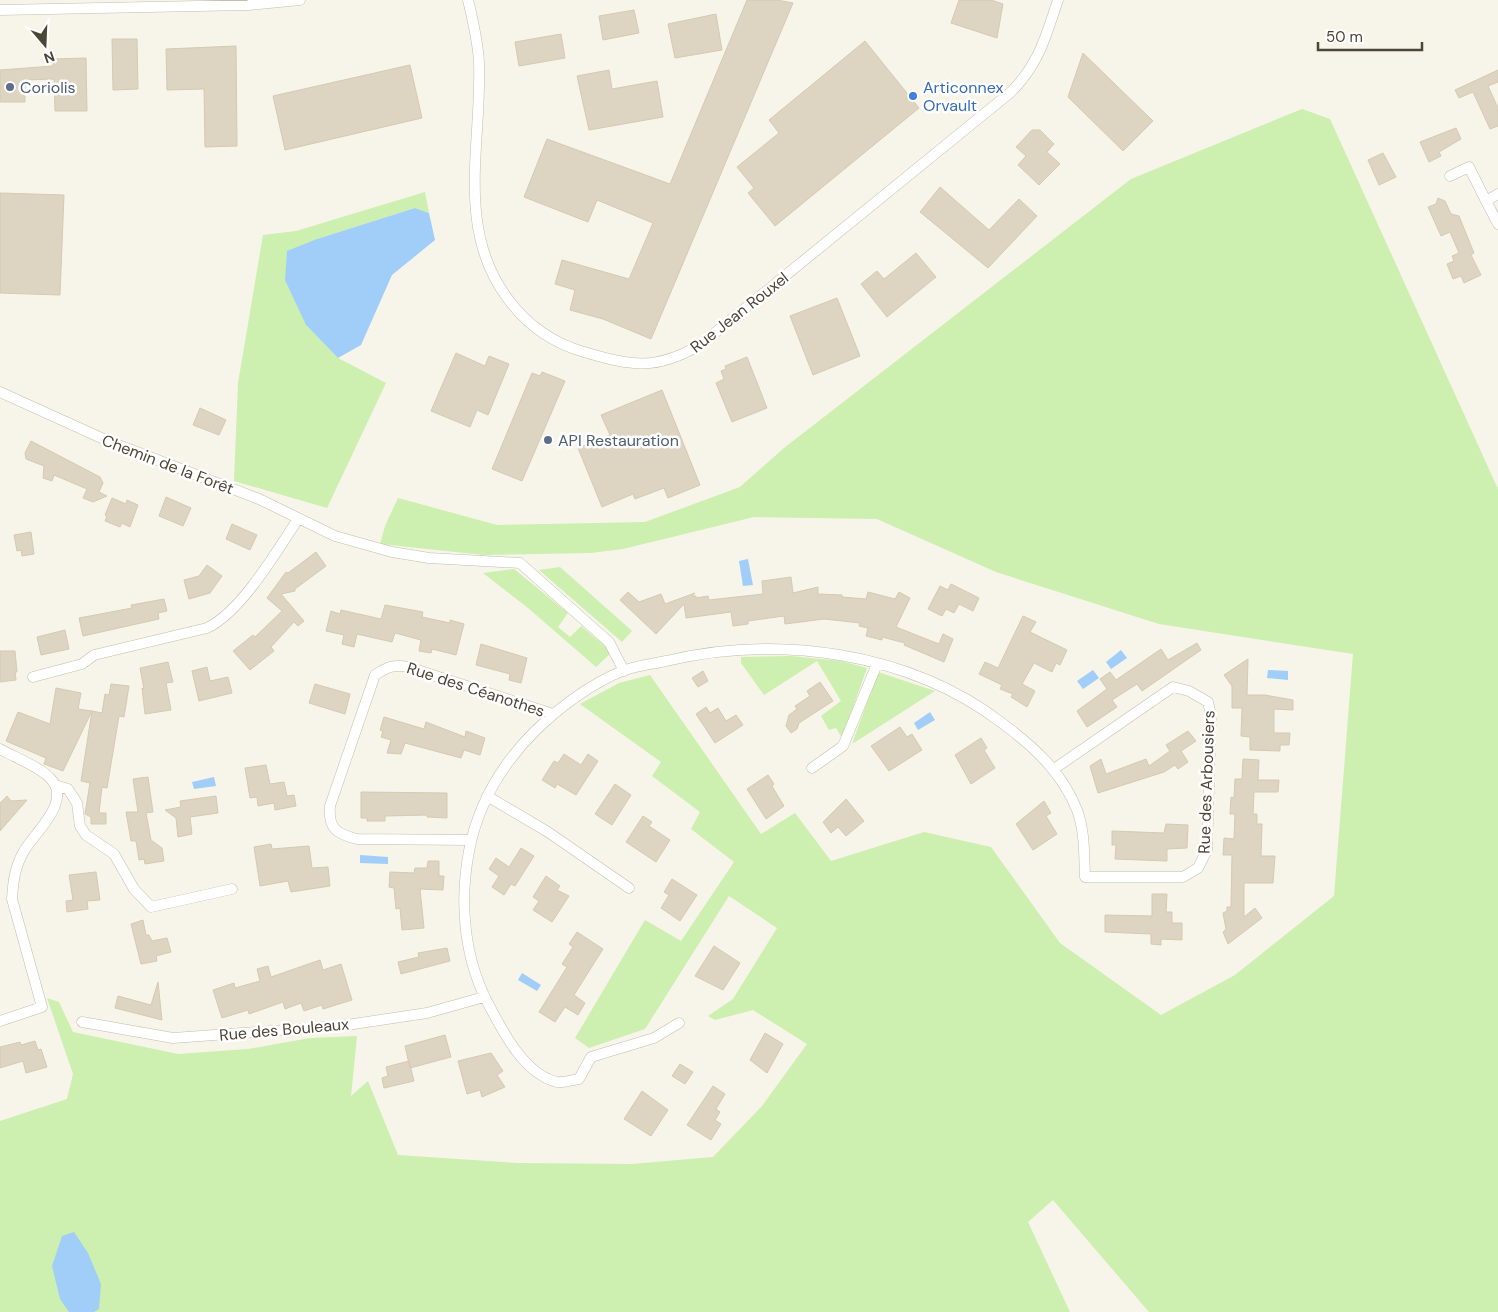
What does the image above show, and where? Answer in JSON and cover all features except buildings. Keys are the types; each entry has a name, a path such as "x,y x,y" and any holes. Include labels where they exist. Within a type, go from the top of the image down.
{"street":[{"path":"0,10 248,5 300,0"},
{"name":"Rue Jean Rouxel","path":"468,0 477,38 479,65 474,205 481,248 490,273 515,308 531,324 550,338 576,350 614,361 641,365 664,362 700,345 1011,92 1027,76 1038,58 1058,0"},
{"path":"1450,176 1469,167 1498,224"},
{"path":"1486,201 1498,194"},
{"name":"Chemin de la Forêt","path":"0,392 108,441 259,499 336,536 392,552 429,558 520,563 609,642 624,671"},
{"path":"33,677 82,664 94,655 207,628 218,623 230,614 276,554 298,519"},
{"path":"679,1023 654,1038 591,1057 579,1079 558,1082 542,1074 517,1053 484,997 474,970 462,902 471,840 487,796 505,765 522,744 572,698 624,671 687,656 737,649 811,651 877,664 947,689 983,708 1028,743 1054,769"},
{"path":"812,768 843,746 877,664"},
{"name":"Rue des Céanothes","path":"471,840 357,839 341,835 333,828 329,818 330,806 375,674 387,667 398,665 408,667 553,714"},
{"name":"Rue des Arbousiers","path":"1173,687 1189,691 1211,706 1207,850 1204,860 1198,868 1183,877 1085,877 1083,832 1077,811 1054,769 1173,687"},
{"path":"0,749 50,777 55,785 57,794 56,808 23,852 14,872 12,899 42,1007 0,1021"},
{"path":"55,785 68,789 77,803 80,826 86,835 114,854 134,889 151,907 232,889"},
{"path":"487,796 548,832 629,888"},
{"name":"Rue des Bouleaux","path":"82,1022 174,1038 340,1026 427,1012 484,997"}],"green space":[{"path":"1302,109 1330,119 1498,489 1498,1312 1149,1312 1053,1200 1028,1222 1070,1312 0,1312 0,1121 67,1099 73,1074 47,998 59,1002 73,1032 178,1054 248,1049 310,1038 357,1036 351,1096 368,1081 398,1155 517,1163 632,1164 713,1157 762,1106 807,1044 753,1010 715,1020 708,1016 733,999 777,928 729,896 645,1029 589,1048 575,1038 645,920 681,941 734,862 691,829 700,812 652,776 661,762 580,704 619,683 650,675 761,834 795,813 831,861 924,832 991,847 1060,943 1161,1015 1235,975 1334,896 1353,654 1159,624 996,572 877,519 754,517 623,549 591,553 484,555 380,544 385,526 398,498 497,525 645,522 740,487 784,448 1131,179"},
{"path":"425,192 429,213 415,208 317,239 306,325 338,358 386,383 327,508 234,481 238,383 263,235 296,231"},
{"path":"560,567 632,631 622,642 539,570"},
{"path":"514,569 568,613 558,627 570,637 581,626 612,652 596,667 528,608 483,573"},
{"path":"791,656 841,661 867,668 842,738 836,728 829,730 821,716 841,701 817,661 764,695 741,663 741,657"},
{"path":"878,672 935,691 852,744"}],"water":[{"path":"415,208 429,213 435,240 392,275 361,345 338,358 306,325 285,280 287,251 317,239"},
{"path":"748,559 753,585 743,586 739,561"},
{"path":"1121,650 1127,658 1111,669 1106,662"},
{"path":"1093,670 1099,678 1083,689 1077,681"},
{"path":"1268,670 1288,671 1288,680 1267,678"},
{"path":"930,712 935,720 918,730 914,723"},
{"path":"214,777 216,786 194,789 192,782"},
{"path":"360,855 388,857 388,864 360,863"},
{"path":"522,973 541,985 537,991 518,980"},
{"path":"74,1232 88,1253 101,1284 99,1309 94,1312 69,1312 60,1299 52,1266 62,1236"}],"place":[{"name":"Coriolis","path":"10,87"},
{"name":"Articonnex Orvault","path":"913,96"},
{"name":"API Restauration","path":"548,440"}]}
